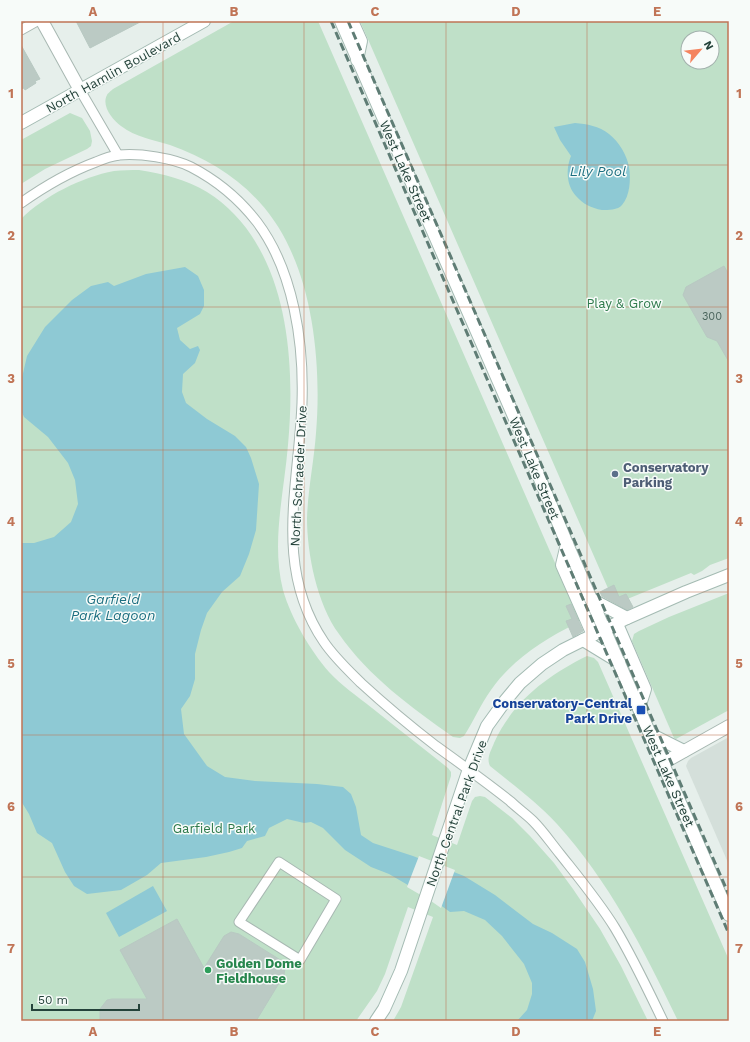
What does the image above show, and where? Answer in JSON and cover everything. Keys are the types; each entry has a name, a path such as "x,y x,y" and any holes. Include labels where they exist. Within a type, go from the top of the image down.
{"main road":[{"path":"42,21 80,90"},
{"name":"North Hamlin Boulevard","path":"21,124 204,21"},
{"name":"West Lake Street","path":"340,21 516,421 567,544 729,915"},
{"path":"352,21 361,41 357,60"},
{"path":"567,544 562,565 588,638 619,662"},
{"name":"North Central Park Drive","path":"376,1021 384,1010 401,971 468,769 488,726 505,701 520,683 542,664 563,650 686,592 729,575"},
{"path":"591,598 622,621 644,689 639,708"},
{"path":"663,763 729,726"},
{"path":"650,734 684,751"}],"lane":[{"path":"21,30 37,21"},
{"path":"21,203 53,181 75,170 118,155 80,90"},
{"name":"North Schraeder Drive","path":"118,155 153,156 181,162 202,173 237,200 257,222 271,245 284,275 297,321 301,366 302,402 292,533 294,565 300,592 307,610 324,642 340,662 386,705 418,732 533,820 582,882 614,927 663,1021"},
{"path":"279,862 336,899 300,960 239,922 279,862"}],"shaded area":[{"path":"729,737 729,865 686,766 691,758"}],"green space":[{"path":"234,21 318,21 580,620 540,644 508,669 491,690 464,736 460,738 453,737 406,703 377,678 351,650 339,634 331,622 319,594 311,563 307,532 309,496 315,444 318,387 317,363 311,315 305,292 290,249 280,230 269,213 255,198 241,184 225,172 189,153 170,145 138,136 126,130 115,120 107,108 107,94 113,89"},
{"name":"Play & Grow","path":"360,21 729,21 729,558 710,565 694,575 691,573 620,602 614,602"},
{"path":"70,113 82,118 90,131 92,141 91,146 45,169 21,184 21,140"},
{"name":"Garfield Park","path":"139,170 174,178 199,187 207,192 234,214 255,241 270,272 281,305 287,341 290,376 288,445 278,536 278,554 286,601 302,633 315,654 334,677 448,768 451,772 432,835 457,845 472,801 475,797 485,797 512,818 554,863 600,929 621,966 648,1021 393,1021 401,1007 433,917 408,907 385,974 377,991 356,1021 21,1021 21,219 52,195 89,178 114,171"},
{"path":"729,593 729,710 676,739 674,738 632,641 634,634 669,617"},
{"path":"587,656 594,658 598,662 729,960 729,1021 678,1021 639,943 625,918 593,869 576,846 549,816 490,766 489,757 494,743 502,728 521,702 545,681"}],"water":[{"name":"Lily Pool","path":"575,123 593,126 605,131 622,149 628,162 630,177 627,197 618,208 602,210 594,208 581,201 570,187 568,166 571,156 560,140 554,127"},
{"name":"Garfield Park Lagoon","path":"185,267 198,276 204,290 204,306 200,314 177,328 180,340 190,349 198,346 200,350 195,363 183,374 182,392 186,403 207,419 235,436 246,447 259,484 256,530 249,554 240,576 222,592 207,613 201,630 195,654 195,679 190,696 181,709 184,734 207,766 225,777 255,781 317,784 343,787 351,794 356,807 361,835 373,843 413,856 464,876 495,895 533,924 552,933 577,949 585,962 593,989 596,1011 592,1021 517,1021 527,1010 532,994 532,983 524,964 502,936 485,920 464,911 450,912 432,899 389,874 371,867 345,850 323,828 311,822 304,823 287,819 269,828 265,836 247,841 242,848 206,857 161,863 147,875 121,890 87,894 74,886 65,872 52,843 37,833 29,814 21,801 21,543 34,543 54,537 71,522 78,504 75,480 68,463 48,437 24,417 21,410 21,382 27,356 45,327 72,300 91,286 108,282 114,286 146,274"},
{"path":"153,886 167,911 119,937 106,913"}],"pier":[{"path":"419,856 455,870 441,908 407,887"}],"building":[{"path":"76,21 142,21 90,48"},
{"path":"21,45 40,79 35,81 36,83 25,90 24,88 21,89"},
{"path":"724,266 729,275 729,362 717,341 707,337 683,295 686,287"},
{"path":"614,585 619,597 626,594 633,607 627,610 602,596 600,592"},
{"path":"571,604 583,631 573,637 566,621 572,619 566,606"},
{"name":"Golden Dome Fieldhouse","path":"177,919 204,968 224,936 231,932 239,934 282,961 285,968 284,975 256,1021 100,1021 100,1009 107,1000 147,999 120,950"}],"railway":[{"path":"331,21 729,934"},
{"path":"348,21 729,895"}],"place":[{"name":"Conservatory Parking","path":"615,474"},
{"name":"Conservatory-Central Park Drive","path":"641,710"},
{"name":"Golden Dome Fieldhouse","path":"208,970"}]}
